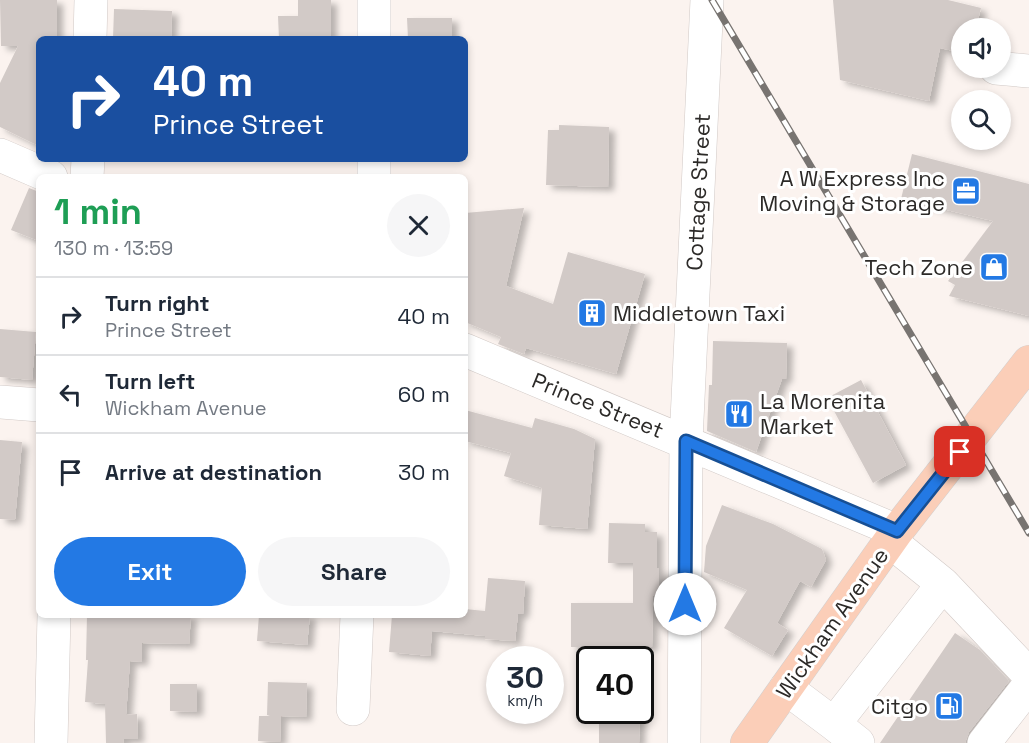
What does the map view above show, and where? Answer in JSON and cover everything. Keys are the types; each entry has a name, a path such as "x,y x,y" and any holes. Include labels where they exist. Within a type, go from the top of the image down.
{"main road":[{"name":"Wickham Avenue","path":"747,743 893,536 1029,362"}],"street":[{"path":"90,36 91,0"},
{"path":"374,0 374,36"},
{"name":"Cottage Street","path":"684,743 686,441 707,0"},
{"path":"1011,69 1029,71"},
{"path":"0,155 44,174"},
{"name":"Prince Street","path":"468,351 686,441 893,536 943,584 1029,675"},
{"path":"0,402 36,405"},
{"path":"786,688 846,733 943,584"},
{"path":"51,743 54,618"},
{"path":"352,710 357,618"},
{"path":"984,743 1029,685"}],"building":[{"path":"0,0 57,0 57,36 36,36 36,145 0,127 0,83 18,46 1,46"},
{"path":"298,0 331,0 331,36 279,36 278,16 298,16"},
{"path":"833,0 948,0 981,8 978,18 951,18 951,50 940,48 929,101 840,80"},
{"path":"114,9 172,11 171,36 113,36"},
{"path":"407,18 452,18 452,36 408,36"},
{"path":"559,125 609,127 608,187 546,185 548,130 559,130"},
{"path":"912,154 1029,184 1029,316 949,296 955,285 948,281 993,221 901,199"},
{"path":"29,188 36,191 36,240 11,230"},
{"path":"524,208 506,286 553,304 568,252 645,274 616,374 526,348 524,354 498,344 501,337 468,323 468,213"},
{"path":"0,329 36,332 32,380 0,377"},
{"path":"713,341 787,343 786,379 782,379 756,452 707,431 709,385 712,385"},
{"path":"861,380 906,465 873,483 827,398"},
{"path":"468,411 532,428 535,418 574,429 595,439 587,529 539,525 542,488 504,476 511,453 468,442"},
{"path":"0,440 22,442 15,520 0,519"},
{"path":"722,505 773,524 822,549 826,560 811,587 800,581 777,623 788,630 772,656 724,628 747,590 704,572 706,546"},
{"path":"609,523 645,524 645,532 657,532 659,596 653,596 652,646 571,647 571,603 633,603 633,563 608,563"},
{"path":"488,578 525,581 523,614 518,614 515,641 432,631 430,656 389,652 392,618 468,618 468,609 485,611"},
{"path":"87,618 191,618 189,644 142,643 142,662 130,661 126,715 137,714 138,739 124,739 123,743 106,743 105,704 85,702 88,660 86,660"},
{"path":"259,618 310,618 307,645 257,641"},
{"name":"Citgo","path":"955,633 980,650 1009,681 969,732 965,743 880,743"},
{"path":"268,682 307,683 306,717 281,716 280,742 258,741 259,716 270,716 267,715"},
{"path":"170,684 197,684 197,712 170,711"},
{"path":"599,724 640,724 639,743 599,743"}],"railway":[{"path":"712,0 1029,533"}],"place":[{"name":"A W Express Inc Moving & Storage","path":"966,191"},
{"name":"Tech Zone","path":"994,267"},
{"name":"Middletown Taxi","path":"592,313"},
{"name":"La Morenita Market","path":"739,414"},
{"name":"Citgo","path":"949,706"}],"route":[{"path":"685,604 686,441 897,531 960,452"}]}
